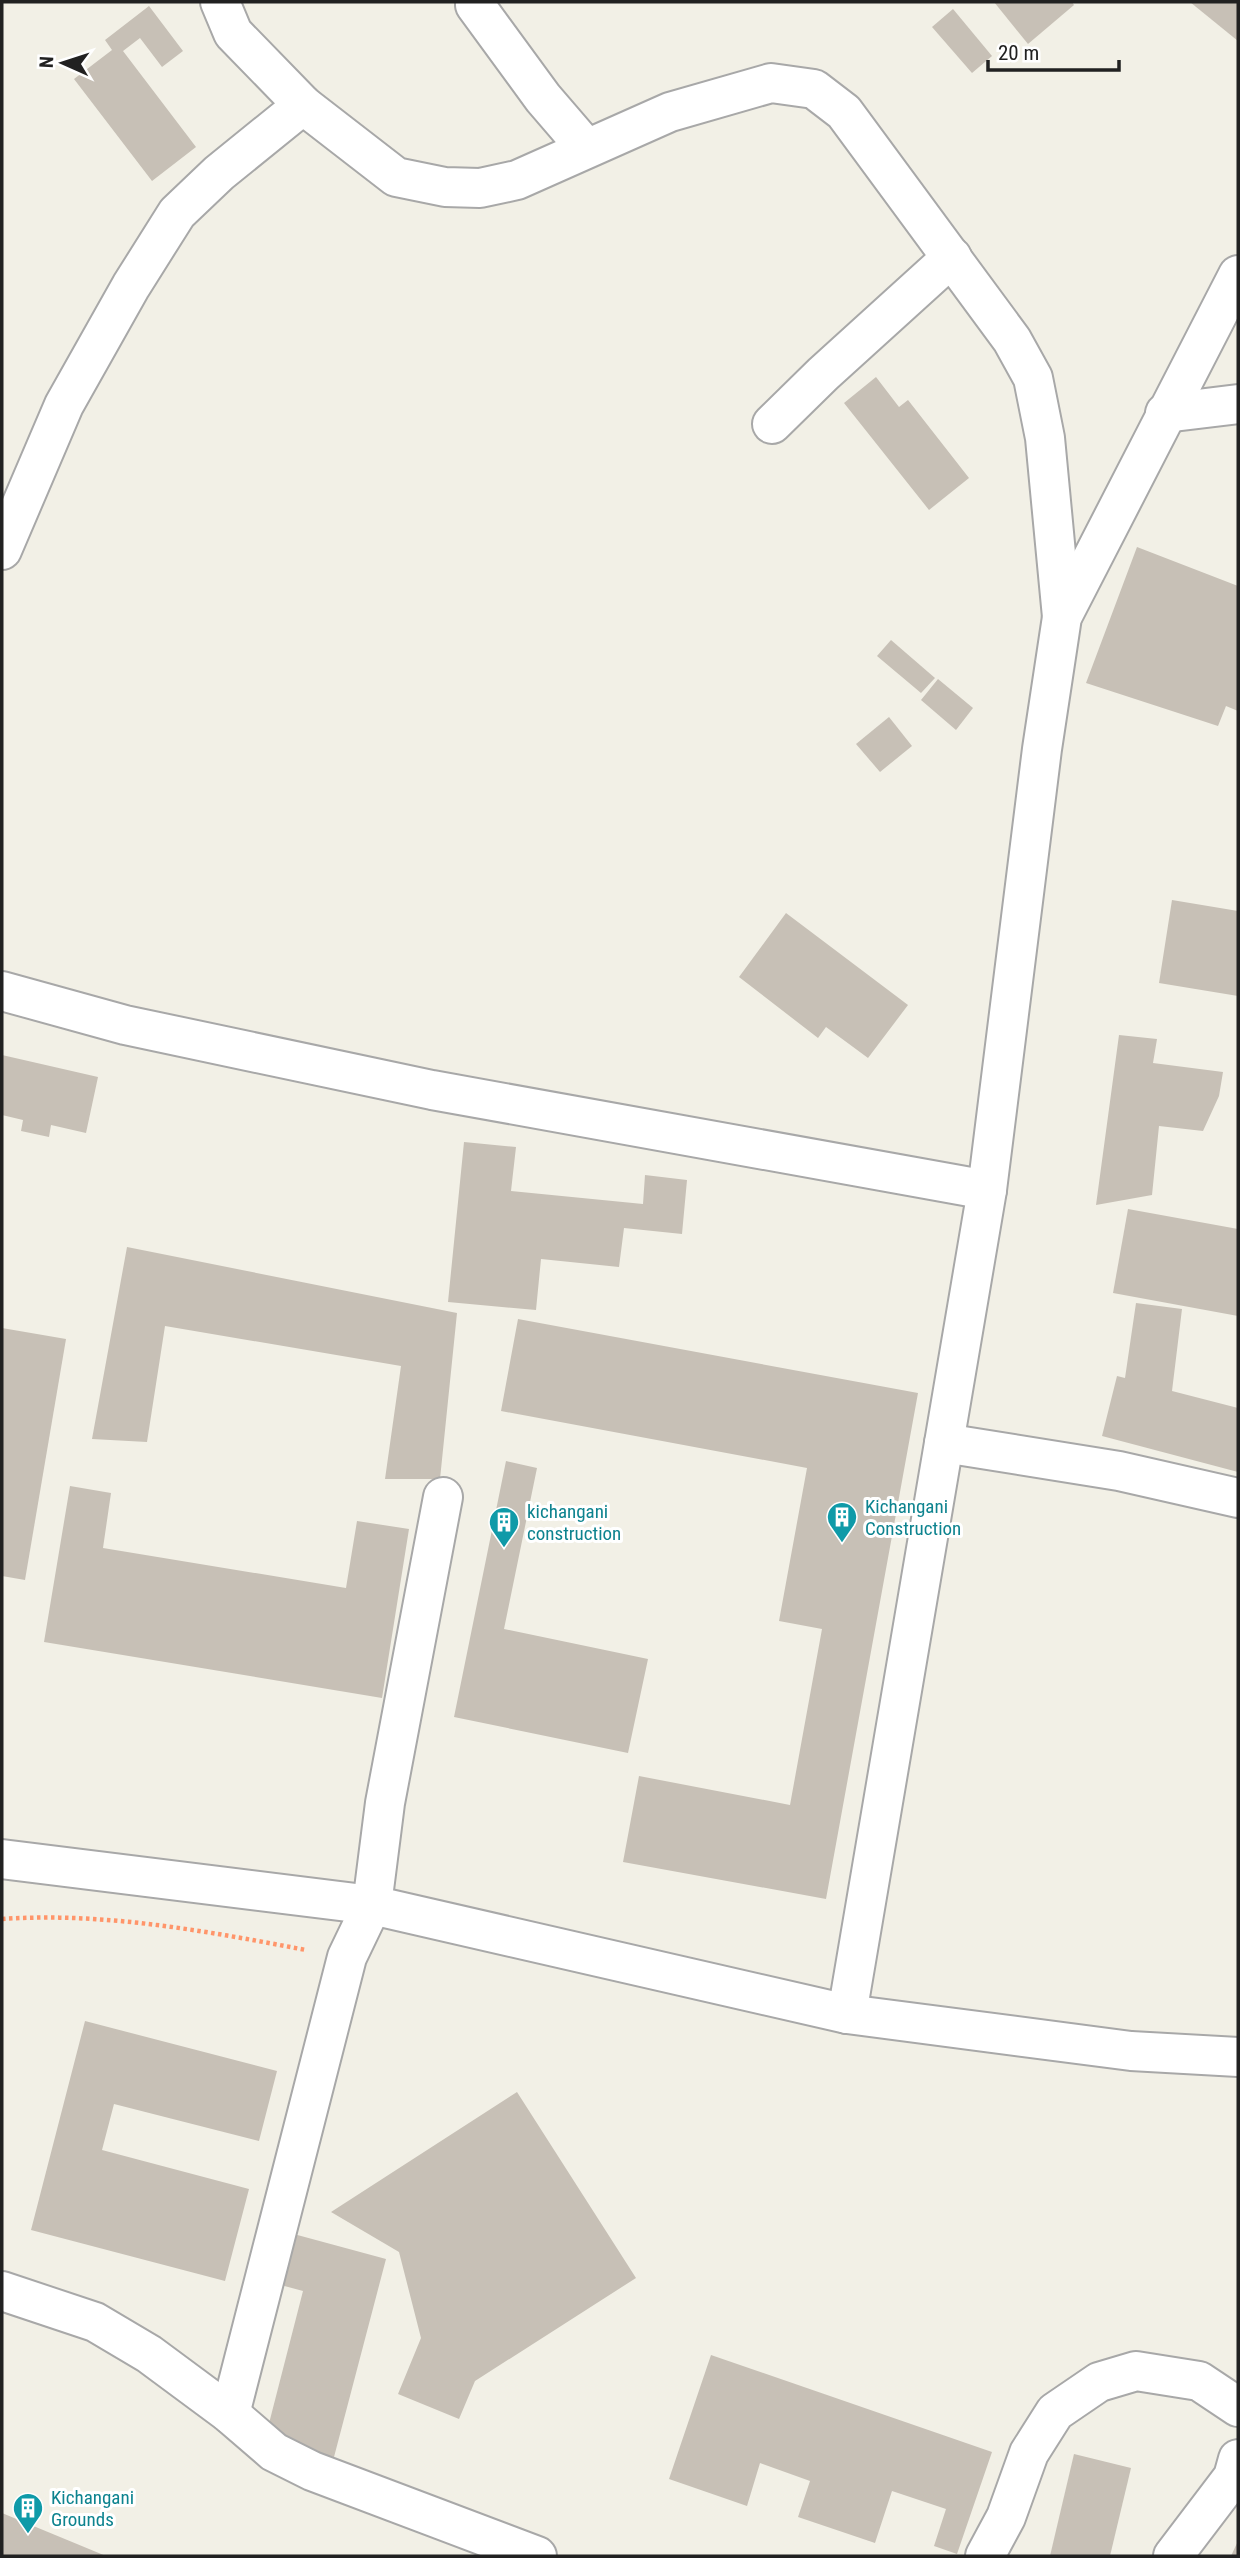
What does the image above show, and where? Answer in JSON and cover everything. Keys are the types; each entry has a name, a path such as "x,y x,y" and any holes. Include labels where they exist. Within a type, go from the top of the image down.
{"street":[{"path":"220,2 233,33 303,105 396,177 445,187 480,188 517,180 670,112 771,83 814,89 844,113 1012,340 1033,379 1045,438 1062,617 1042,749 987,1190 847,2014"},
{"path":"475,5 543,98 586,148"},
{"path":"2,550 64,405 131,286 177,213 219,173 303,105"},
{"path":"772,424 952,257"},
{"path":"1062,617 1238,275"},
{"path":"1166,413 1238,404"},
{"path":"2,991 125,1025 432,1090 987,1190"},
{"path":"944,1443 1119,1471 1238,1497"},
{"path":"230,2414 347,1957 372,1905 385,1803 443,1497"},
{"path":"2,1859 372,1905 847,2014 1130,2051 1238,2057"},
{"path":"2,2291 95,2322 149,2354 230,2414 274,2452 312,2471 537,2556"},
{"path":"985,2556 1006,2517 1029,2453 1055,2412 1099,2382 1136,2371 1199,2381 1238,2407"},
{"path":"1173,2556 1233,2477 1238,2459"}],"path":[{"path":"2,1919 48,1916 96,1919 248,1939 347,1957"}],"building":[{"path":"994,2 1072,2 1074,5 1028,44"},
{"path":"1190,2 1238,2 1238,41"},
{"path":"149,6 183,51 162,67 140,38 123,51 196,147 152,181 74,79 112,50 105,40"},
{"path":"953,9 992,56 972,73 932,27"},
{"path":"876,377 899,407 908,400 969,478 929,510 844,403"},
{"path":"1137,547 1238,586 1238,711 1226,706 1218,726 1086,683"},
{"path":"891,640 935,678 921,693 877,656"},
{"path":"938,679 973,708 956,730 921,700"},
{"path":"889,717 912,746 880,772 856,744"},
{"path":"1172,900 1238,911 1238,996 1159,983"},
{"path":"786,913 908,1005 868,1058 826,1027 818,1038 739,977"},
{"path":"1119,1035 1157,1039 1153,1063 1223,1072 1219,1096 1203,1131 1159,1126 1152,1195 1096,1205"},
{"path":"2,1055 98,1077 86,1133 51,1125 49,1137 21,1131 23,1120 2,1115"},
{"path":"464,1142 516,1147 511,1191 643,1204 645,1175 687,1180 682,1234 624,1228 619,1267 541,1259 536,1310 448,1302"},
{"path":"1128,1209 1238,1229 1238,1316 1113,1293"},
{"path":"127,1247 457,1313 440,1479 385,1479 401,1366 165,1326 147,1442 92,1439"},
{"path":"1136,1303 1182,1309 1172,1391 1238,1408 1238,1472 1102,1436 1117,1376 1125,1378"},
{"name":"Kichangani Construction","path":"518,1319 918,1393 826,1899 623,1862 639,1776 790,1805 822,1629 779,1621 807,1468 501,1411"},
{"path":"2,1328 66,1339 25,1580 2,1576"},
{"name":"kichangani construction","path":"506,1461 537,1468 504,1629 648,1659 628,1753 454,1717"},
{"path":"70,1486 111,1493 103,1548 346,1588 357,1521 409,1529 382,1698 44,1642"},
{"path":"85,2021 277,2071 259,2141 114,2104 102,2150 249,2189 225,2281 31,2230"},
{"path":"517,2092 636,2278 475,2381 459,2419 398,2394 421,2338 399,2252 331,2212"},
{"path":"290,2233 386,2259 334,2457 265,2439 303,2291 277,2284"},
{"path":"711,2355 992,2452 957,2554 934,2546 946,2509 892,2491 875,2543 798,2517 810,2481 760,2463 747,2506 669,2479"},
{"path":"1074,2454 1131,2468 1110,2556 1050,2556"},
{"name":"Kichangani Grounds","path":"2,2513 106,2556 2,2556"},
{"path":"1238,2541 1238,2556 1231,2556"}],"place":[{"name":"Kichangani Construction","path":"842,1544"},
{"name":"kichangani construction","path":"504,1549"},
{"name":"Kichangani Grounds","path":"28,2535"}]}
